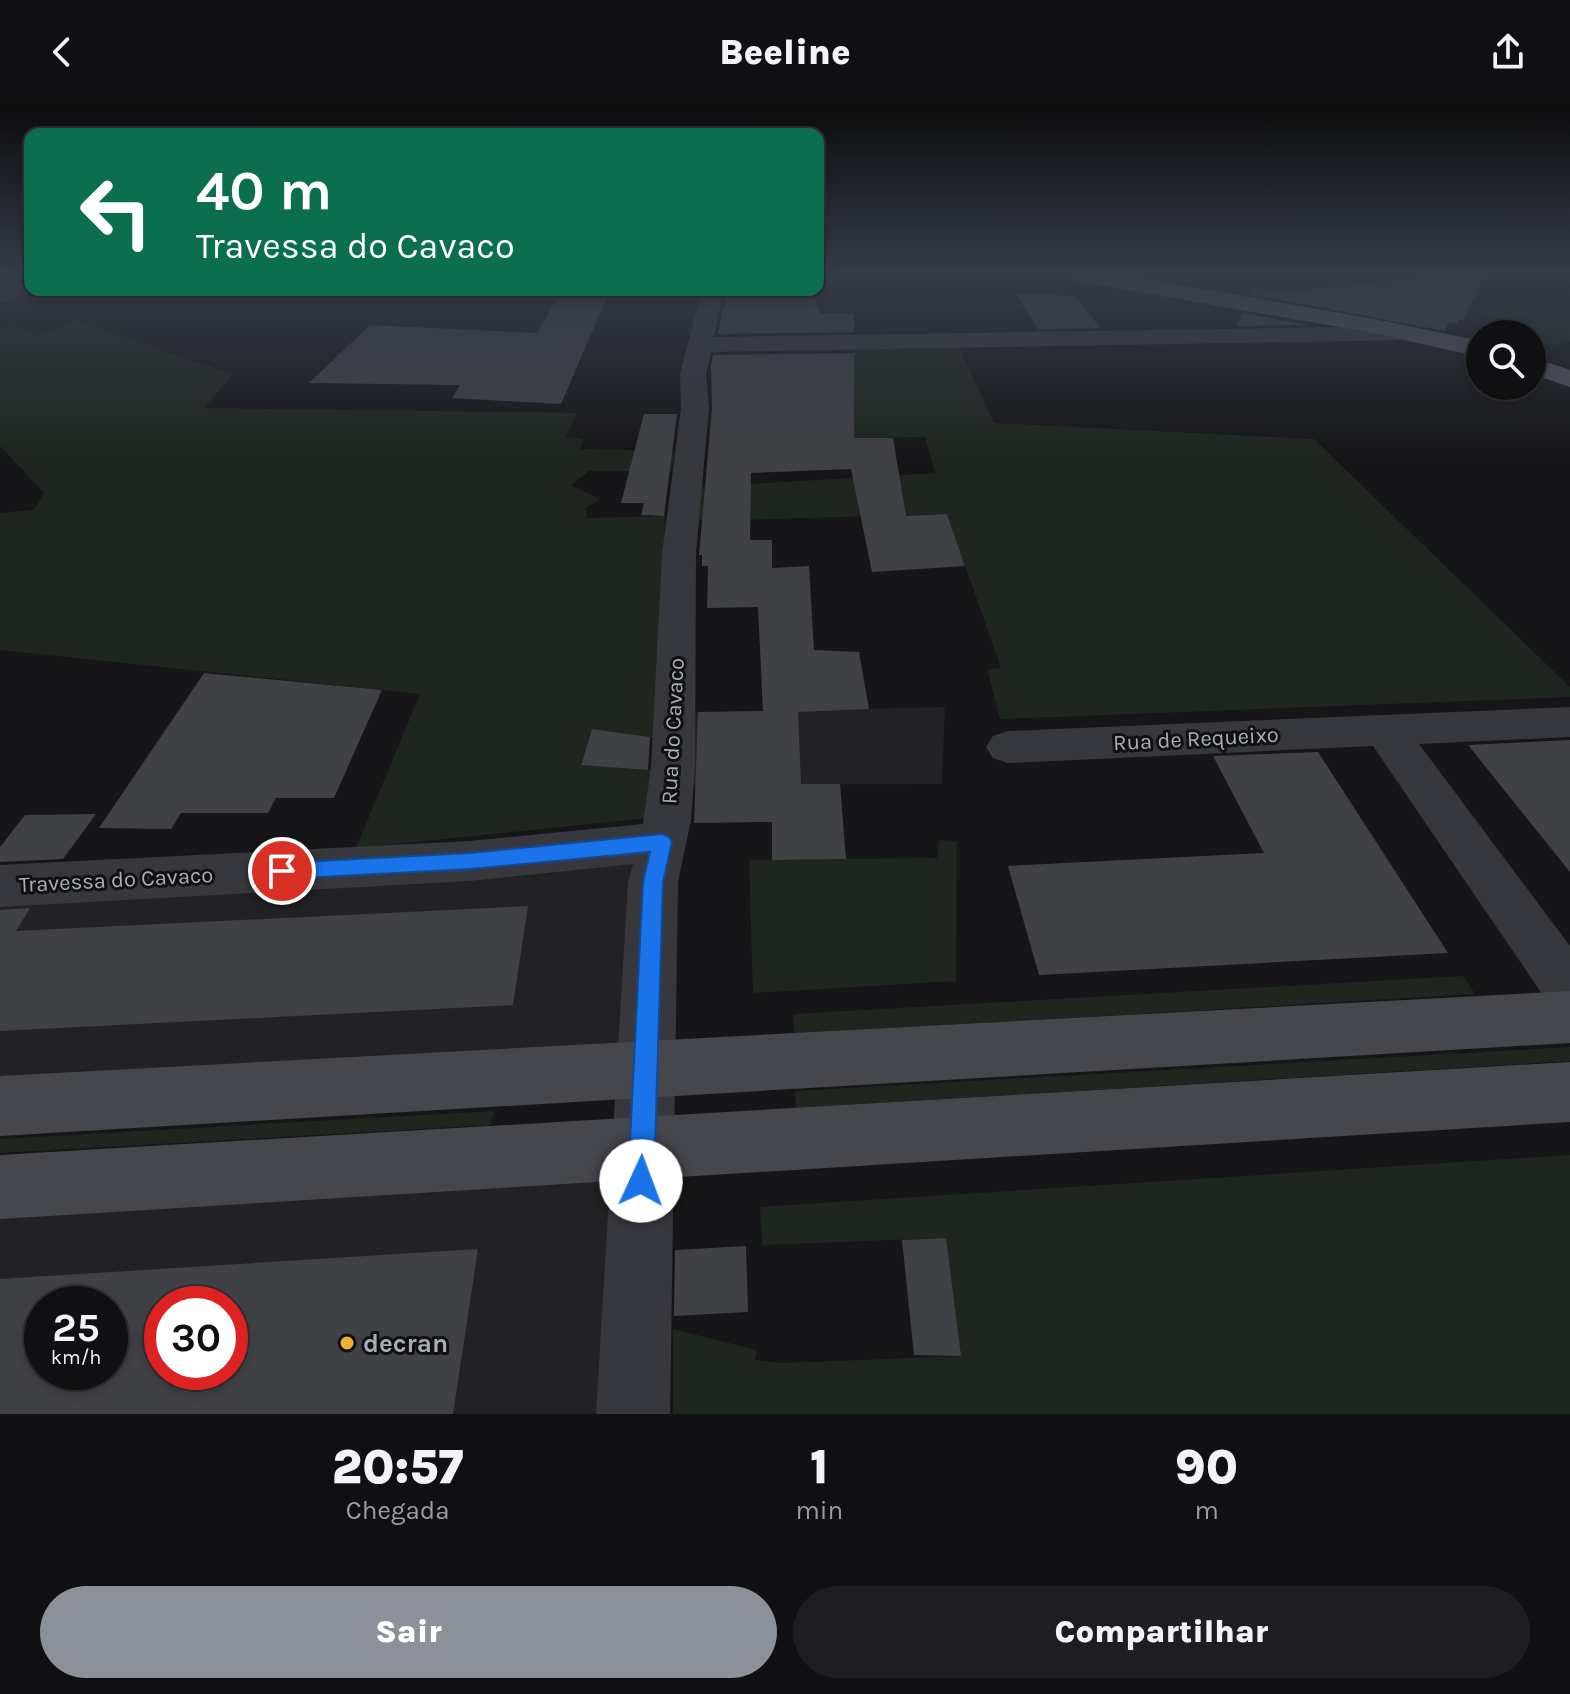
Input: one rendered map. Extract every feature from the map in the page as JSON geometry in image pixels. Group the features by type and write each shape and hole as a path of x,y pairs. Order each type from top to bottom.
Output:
{"main road":[{"path":"1418,335 1466,346"},
{"path":"1546,370 1570,379"},
{"path":"0,1106 1570,1017"},
{"path":"0,1187 1570,1092"}],"street":[{"name":"Rua do Cavaco","path":"633,1414 653,882 673,767 679,554 695,408 693,374 702,335"},
{"path":"699,345 1282,335"},
{"name":"Rua de Requeixo","path":"1008,747 1570,722"},
{"path":"1385,730 1570,989"},
{"name":"Travessa do Cavaco","path":"0,886 470,861 662,842"}],"shaded area":[{"path":"0,335 118,335 233,374 204,408 577,413 566,437 583,439 580,449 675,451 672,471 589,471 571,485 599,499 585,509 587,518 665,516 656,738 592,729 581,764 654,771 648,818 356,848 420,694 0,650 0,513 34,510 44,493 0,446"},
{"path":"1546,335 1570,335 1570,341 1551,348 1546,346"},
{"path":"958,345 994,423 1314,439 1570,687 1570,697 1000,719 987,669 1001,668 947,514 698,521 701,487 935,473 925,437 853,438 854,348"},
{"path":"945,707 942,784 691,785 681,713"},
{"path":"939,840 957,841 956,981 753,993 749,860 937,858"},
{"path":"658,846 638,1062 0,1098 0,891"},
{"path":"1463,976 1475,994 794,1034 793,1014"},
{"path":"1570,1047 1570,1061 796,1108 795,1091"},
{"path":"494,1111 491,1125 0,1153 0,1139"},
{"path":"634,1154 625,1414 0,1414 0,1192"},
{"path":"1570,1155 1570,1414 673,1414 673,1329 757,1350 755,1360 784,1363 960,1356 945,1238 762,1245 760,1207"}],"building":[{"path":"359,335 591,335 561,404 452,398 460,385 309,383"},
{"path":"854,353 854,438 893,438 906,516 947,514 965,566 872,572 851,469 751,473 750,540 772,540 772,568 809,566 814,650 859,652 869,709 798,712 801,784 840,784 846,859 772,860 772,822 694,823 698,712 763,711 758,607 707,608 708,566 702,566 702,555 699,555 712,408 711,365 713,355"},
{"path":"644,414 677,414 664,516 641,515 644,503 621,503"},
{"path":"204,673 382,690 334,798 276,798 268,813 181,813 171,829 99,828"},
{"path":"592,729 650,737 648,770 581,765"},
{"path":"1570,740 1570,872 1468,745"},
{"path":"1318,752 1448,953 1039,975 1008,866 1264,853 1213,756"},
{"path":"96,814 63,859 0,862 0,847 25,815"},
{"path":"528,906 513,1005 0,1031 0,910 30,908 16,931"},
{"path":"946,1238 961,1356 914,1355 902,1240"},
{"path":"746,1246 748,1312 674,1316 675,1250"},
{"name":"decran","path":"478,1249 453,1414 0,1414 0,1279"}],"place":[{"name":"decran","path":"347,1343"}],"route":[{"path":"282,871 470,861 662,842 653,882 641,1181"}]}
